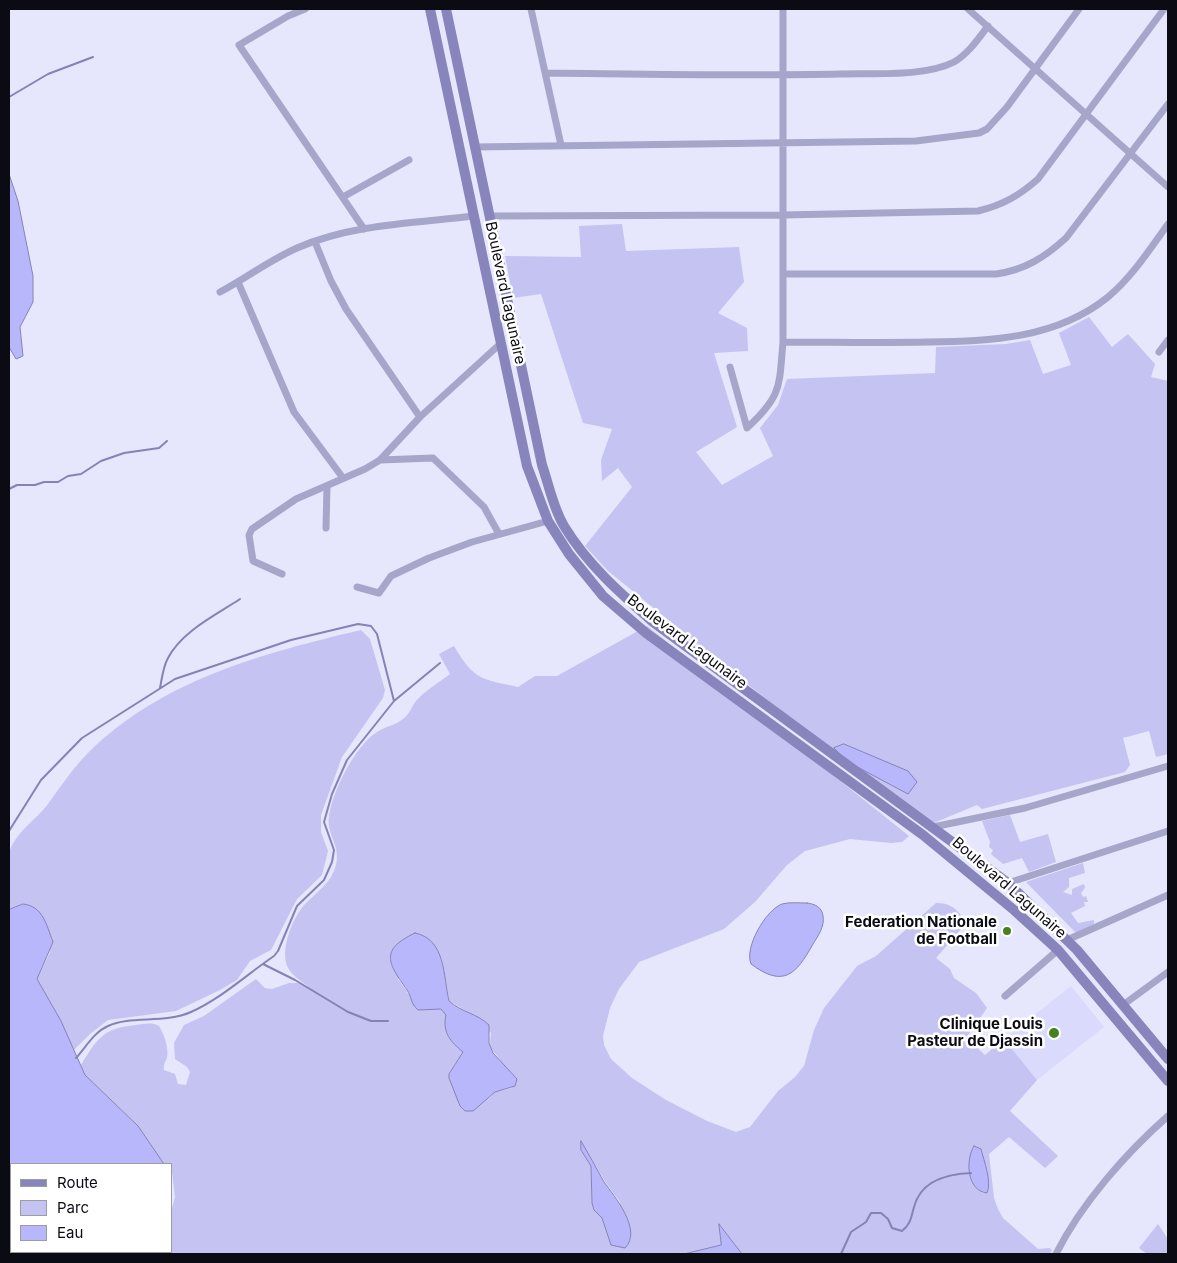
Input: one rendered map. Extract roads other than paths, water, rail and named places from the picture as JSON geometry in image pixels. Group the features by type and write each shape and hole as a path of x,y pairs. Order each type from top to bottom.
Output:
{"main road":[{"name":"Boulevard Lagunaire","path":"430,9 500,344 528,466 548,521 588,580 602,596 646,634 923,834 1014,910 1058,950 1168,1081"},
{"name":"Boulevard Lagunaire","path":"446,9 542,465 564,526 581,550 613,587 653,622 1008,883 1067,940 1168,1058"}],"street":[{"path":"304,9 288,16 239,45 364,229"},
{"path":"532,9 561,145"},
{"path":"730,367 747,428 774,400 778,386 783,342 785,143 782,76 783,9"},
{"path":"968,9 1168,187"},
{"path":"475,147 916,141 980,133 987,129 1007,107 1079,9"},
{"path":"490,216 783,215 978,211 1000,205 1017,196 1038,179 1164,9"},
{"path":"546,73 782,76 885,73 942,66 963,56 988,26"},
{"path":"783,274 996,274 1012,272 1048,254 1066,238 1168,104"},
{"path":"343,197 409,160"},
{"path":"220,292 279,256 315,242 364,229 474,216"},
{"path":"783,342 985,341 1040,332 1078,316 1109,296 1139,264 1168,224"},
{"path":"315,242 331,281 346,309 420,418"},
{"path":"238,282 294,412 343,478"},
{"path":"1159,352 1168,340"},
{"path":"282,574 253,561 250,532 296,499 365,469 380,460 420,418 500,344"},
{"path":"380,460 433,458 484,507 499,534"},
{"path":"326,528 327,486"},
{"path":"357,587 379,593 391,576 429,558 499,534 548,521"},
{"path":"932,827 1025,808 1168,766"},
{"path":"1008,883 1168,830"},
{"path":"1067,940 1168,895"},
{"path":"1005,996 1058,950"},
{"path":"1123,1005 1168,972"},
{"path":"1056,1254 1082,1210 1131,1152 1168,1116"}],"water":[{"path":"9,174 18,201 33,276 33,302 20,327 23,356 16,359 9,347"},
{"path":"844,744 908,771 917,782 908,794 848,762 834,748"},
{"path":"807,903 820,908 823,923 819,934 801,964 788,975 780,976 762,971 751,964 751,948 754,939 763,921 769,914 782,904"},
{"path":"23,904 30,905 43,917 53,942 37,979 61,1021 85,1075 138,1126 163,1163 10,1163 10,1253 150,1254 9,1254 9,910"},
{"path":"415,933 433,943 438,951 444,970 449,1001 489,1025 489,1043 493,1053 517,1079 515,1086 495,1092 473,1111 465,1111 460,1106 449,1078 449,1074 463,1052 455,1045 446,1032 446,1015 441,1009 418,1010 392,965 390,958 396,945"},
{"path":"581,1141 604,1182 620,1204 629,1223 630,1241 625,1248 611,1245 602,1218 594,1210 592,1203 591,1166 581,1150"},
{"path":"974,1146 981,1149 984,1159 989,1183 987,1193 975,1187 970,1174 969,1159"},
{"path":"719,1224 742,1254 684,1254 721,1245"}],"waterway":[{"path":"9,97 48,74 93,57"},
{"path":"9,489 17,485 58,482 68,476 81,474 101,461 124,453 159,448 167,441"},
{"path":"160,688 166,661 174,648 200,624 240,599"},
{"path":"9,831 41,780 82,738 175,679 291,640 358,624 371,626 377,634 394,701"},
{"path":"76,1058 94,1036 108,1026 127,1021 170,1018 191,1012 224,993 274,956 278,951 297,906 324,880 332,862 334,850 324,822 332,794 347,760 394,701 440,663"},
{"path":"263,964 295,980 348,1012 371,1021 388,1021"},
{"path":"841,1254 851,1232 866,1222 871,1213 881,1213 888,1219 892,1228 902,1231 909,1223 917,1198 922,1190 944,1177 971,1173"}],"place":[{"name":"Federation Nationale de Football","path":"1007,931"},
{"name":"Clinique Louis Pasteur de Djassin","path":"1054,1033"}]}
